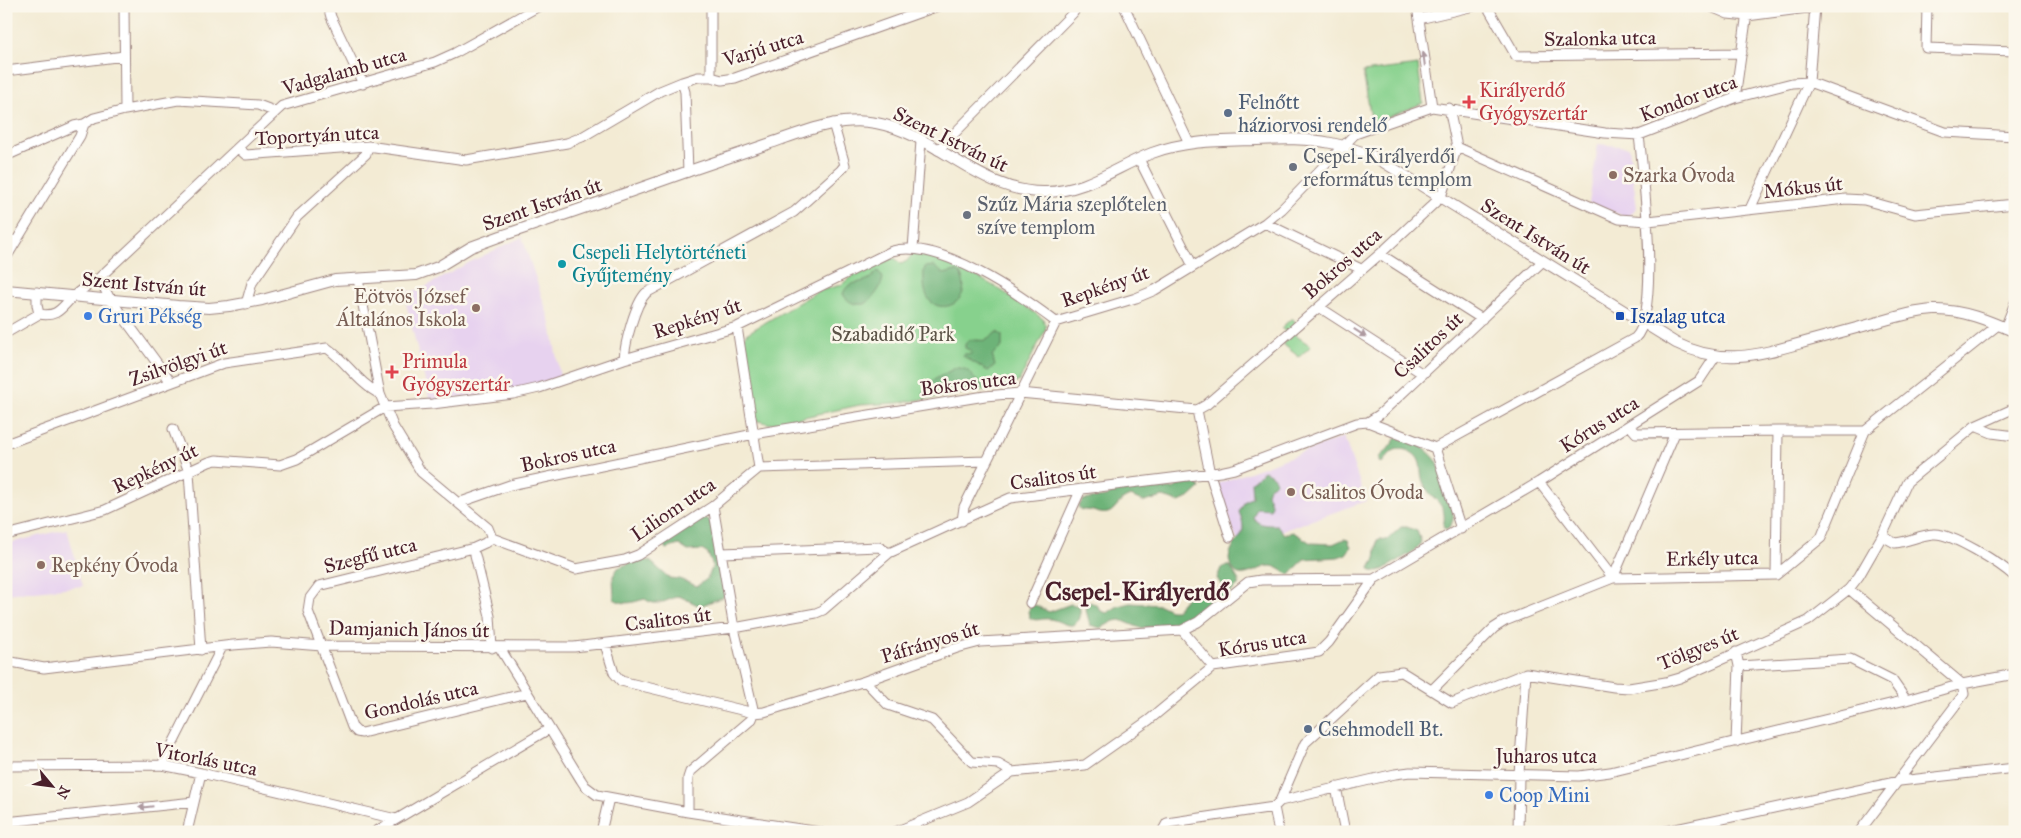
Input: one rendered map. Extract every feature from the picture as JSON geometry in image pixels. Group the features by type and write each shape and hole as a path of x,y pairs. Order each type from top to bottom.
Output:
{"street":[{"path":"124,6 125,110"},
{"path":"328,6 331,17 363,84"},
{"name":"Vadgalamb utca","path":"6,156 74,126 84,124 94,118 178,100 258,105 274,111 282,106 417,68 455,53 539,6"},
{"path":"711,6 711,77"},
{"name":"Varjú utca","path":"682,82 698,77 711,77 722,80 735,78 918,10 938,6"},
{"path":"938,150 1073,13 1077,6"},
{"path":"1124,6 1189,143"},
{"path":"1417,6 1432,107"},
{"path":"1419,19 1474,6"},
{"name":"Szalonka utca","path":"1487,6 1516,56 1742,53"},
{"path":"1709,6 1728,14 1747,16 1815,7 1809,82 1750,210"},
{"path":"1735,98 1748,6"},
{"path":"1927,6 1926,48 2015,51"},
{"path":"6,71 124,56"},
{"path":"682,82 688,172"},
{"name":"Toportyán utca","path":"238,148 246,156 368,146 466,160 576,140 660,91 682,82"},
{"name":"Kondor utca","path":"1344,146 1355,134 1432,107 1449,108 1605,133 1639,135 1735,98 1792,83 1809,82 1945,132 2015,136"},
{"path":"1441,197 1457,147 1449,108"},
{"path":"6,333 40,314 47,316 54,314 64,307 75,295 100,278 238,148 274,111"},
{"name":"Szent István út","path":"6,290 209,308 246,304 335,280 397,277 428,271 472,248 501,236 833,123 862,121 898,129 1006,186 1044,192 1081,187 1139,159 1189,143 1298,140 1321,141 1344,146 1375,158 1441,197 1687,349 1716,357 1731,358 1760,355 1918,312 1935,310 1954,311 2006,328"},
{"path":"624,358 638,306 641,298 646,293 794,212 841,170 845,165 844,158 833,123"},
{"path":"6,258 80,136 84,124"},
{"path":"1434,448 1636,338 1640,334 1648,307 1648,221 1639,135"},
{"path":"913,249 922,141"},
{"path":"246,304 252,283 297,217 366,154 368,146"},
{"name":"Repkény út","path":"6,535 105,510 216,460 287,463 297,459 384,407 432,404 528,391 624,358 737,327 892,251 902,248 942,257 981,273 1014,292 1056,322 1066,317 1144,295 1265,223 1282,209 1344,146"},
{"name":"Mókus út","path":"1457,147 1619,219 1648,221 1846,199 1864,200 1915,214 2015,204"},
{"path":"1139,159 1193,266"},
{"name":"Bokros utca","path":"458,503 510,485 754,434 985,396 1020,393 1197,410 1206,405 1380,254 1441,197"},
{"path":"1265,223 1361,269"},
{"path":"6,237 15,242"},
{"path":"1380,254 1482,319"},
{"name":"Csalitos út","path":"496,648 510,646 552,648 605,644 734,628 816,613 823,610 889,553 1010,498 1210,474 1234,468 1357,423 1368,422 1423,374 1543,261"},
{"path":"100,278 110,299 171,382"},
{"path":"358,279 384,407 421,472 488,528 492,538"},
{"path":"37,292 37,305 40,314"},
{"path":"2006,328 2015,303"},
{"path":"1319,307 1423,374"},
{"path":"962,521 964,507 986,460 1056,322"},
{"path":"737,327 759,468 986,460"},
{"name":"Erkély utca","path":"1432,690 1500,624 1613,578 1776,575 1821,538 1865,432 2006,328"},
{"name":"Zsilvölgyi út","path":"6,444 224,363 327,348 338,356 372,391 380,394"},
{"name":"Kórus utca","path":"865,681 888,704 932,720 972,762 998,764 1012,772 1085,765 1149,720 1213,667 1319,652 1329,642 1374,579 1461,529 1630,426 1699,381 1716,357"},
{"name":"Tölgyes út","path":"1526,673 1629,688 1680,678 1808,621 1849,589 1859,576 1882,536 1907,482 1975,426 2015,408"},
{"path":"1197,410 1210,474 1230,537"},
{"path":"1368,422 1434,448"},
{"path":"1630,426 1636,434 1778,431 1865,432"},
{"path":"1975,426 1992,433 2015,436"},
{"path":"173,429 189,472 201,650"},
{"path":"1776,575 1778,431"},
{"path":"1539,482 1613,578 1675,433"},
{"path":"1434,448 1461,529"},
{"name":"Liliom utca","path":"492,538 568,567 583,568 625,560 638,555 713,506 759,468"},
{"path":"1030,603 1081,489"},
{"path":"688,812 688,778 690,772 752,719 754,713 734,628 713,506"},
{"path":"1882,536 1895,543 1936,534 1973,548 2003,566 2015,577"},
{"name":"Szegfű utca","path":"322,646 308,611 310,598 318,586 474,548 492,538"},
{"path":"722,553 879,547 889,553"},
{"path":"475,555 496,648"},
{"name":"Páfrányos út","path":"605,644 614,673 620,681 754,713 764,712 865,681 957,648 980,642 1182,630 1198,622 1248,582 1261,580 1374,579"},
{"path":"1849,589 1962,684 1964,694 1900,781 1859,832"},
{"path":"1182,630 1213,667"},
{"name":"Damjanich János út","path":"6,662 44,668 271,642 322,646 496,648 527,693 585,786 598,795 688,812 820,832"},
{"name":"Gondolás utca","path":"322,646 352,727 356,732 362,733 527,693"},
{"path":"162,766 222,647"},
{"path":"1736,652 1739,666 1736,742"},
{"path":"1739,666 1850,659 1892,680 1906,700"},
{"path":"1280,832 1277,804 1305,742 1379,675 1402,672 1452,703 1526,673 1519,774 1518,831 1530,832"},
{"name":"Juharos utca","path":"1162,832 1167,824 1277,804 1381,776 1410,772 1595,775 1906,700 1962,684 2015,674"},
{"path":"375,832 549,729"},
{"name":"Vitorlás utca","path":"6,766 162,766 201,773 396,820"},
{"path":"1662,832 1900,781 2015,768"},
{"path":"895,832 968,802 1012,772"},
{"path":"187,832 201,773"},
{"path":"1336,787 1345,832"},
{"path":"601,832 609,798"},
{"path":"6,822 194,802"}],"shaded area":[{"name":"Szarka Óvoda","path":"1598,144 1629,147 1637,208 1627,217 1589,203"},
{"name":"Eötvös József Általános Iskola","path":"522,237 551,324 560,377 524,390 430,401 403,291 418,291 466,264"},
{"name":"Csalitos Óvoda","path":"1344,437 1366,501 1239,546 1217,484"},
{"name":"Repkény Óvoda","path":"67,529 83,586 6,594 6,544"}],"green space":[{"path":"1418,65 1423,103 1372,124 1363,72"},
{"name":"Szabadidő Park","path":"913,253 948,263 981,279 1043,319 1046,326 1045,331 1019,381 1010,387 898,403 860,405 771,424 754,420 743,340 746,334 818,291 841,285 853,275 892,258 901,264 907,261"},
{"path":"934,266 944,274 956,271 960,273 964,285 962,294 957,301 949,306 933,303 927,295 924,269 925,267"},
{"path":"878,271 883,278 881,286 874,296 865,304 852,303 847,300 843,294 848,287 869,279"},
{"path":"1292,318 1295,321 1295,335 1311,346 1299,357 1284,345 1285,331 1281,328"},
{"path":"997,332 1002,335 1002,347 992,355 995,366 988,371 963,356 964,354 971,354 972,351 965,348 965,344 972,340 989,339"},
{"path":"955,368 968,371 981,383 982,388 923,394 928,383"},
{"path":"1396,438 1418,445 1436,460 1446,485 1453,513 1452,522 1446,529 1443,527 1444,512 1442,507 1427,490 1422,478 1420,464 1415,455 1400,449 1393,451 1382,463 1379,462 1379,457"},
{"path":"1264,471 1273,476 1276,482 1269,487 1267,493 1272,506 1270,509 1257,508 1253,517 1255,520 1263,524 1277,525 1284,534 1293,532 1311,543 1333,544 1344,539 1348,540 1351,547 1346,554 1338,557 1304,559 1290,575 1272,566 1246,574 1236,573 1229,558 1242,533 1242,521 1239,512 1245,501 1252,497 1251,482"},
{"path":"1181,484 1198,484 1200,488 1189,498 1179,502 1163,497 1144,502 1131,496 1125,498 1111,512 1107,513 1083,510 1078,507 1083,500 1105,497 1125,487 1136,487 1144,490 1154,488 1173,489"},
{"path":"704,518 709,520 712,525 726,594 723,597 700,606 679,596 658,603 649,602 645,599 625,603 614,599 613,576 618,568 639,559 650,561 669,578 679,579 697,586 707,579 713,566 708,554 702,550 688,551 679,545 666,549 664,546 681,529"},
{"path":"1401,527 1417,531 1421,541 1419,546 1411,553 1379,572 1372,571 1370,568 1375,559 1377,540 1387,540"},
{"path":"1230,566 1239,581 1238,586 1201,616 1188,623 1176,626 1170,624 1140,628 1121,620 1114,621 1101,628 1090,625 1086,610 1090,602 1097,605 1101,611 1107,613 1118,606 1130,603 1160,605 1170,610 1176,610 1197,589 1211,591 1220,589 1222,586 1217,578 1221,568"},
{"path":"1071,604 1079,606 1080,612 1077,622 1070,625 1049,619 1032,619 1028,612 1031,606 1035,605 1049,612"}],"place":[{"name":"Királyerdő Gyógyszertár","path":"1469,102"},
{"name":"Felnőtt háziorvosi rendelő","path":"1228,113"},
{"name":"Csepel-Királyerdői református templom","path":"1293,167"},
{"name":"Szarka Óvoda","path":"1613,175"},
{"name":"Szűz Mária szeplőtelen szíve templom","path":"967,215"},
{"name":"Csepeli Helytörténeti Gyűjtemény","path":"562,264"},
{"name":"Eötvös József Általános Iskola","path":"476,308"},
{"name":"Gruri Pékség","path":"88,316"},
{"name":"Iszalag utca","path":"1620,316"},
{"name":"Primula Gyógyszertár","path":"392,372"},
{"name":"Csalitos Óvoda","path":"1291,492"},
{"name":"Repkény Óvoda","path":"41,565"},
{"name":"Csehmodell Bt.","path":"1308,729"},
{"name":"Coop Mini","path":"1489,795"}],"district":[{"name":"Csepel-Királyerdő","path":"1137,591"}]}
